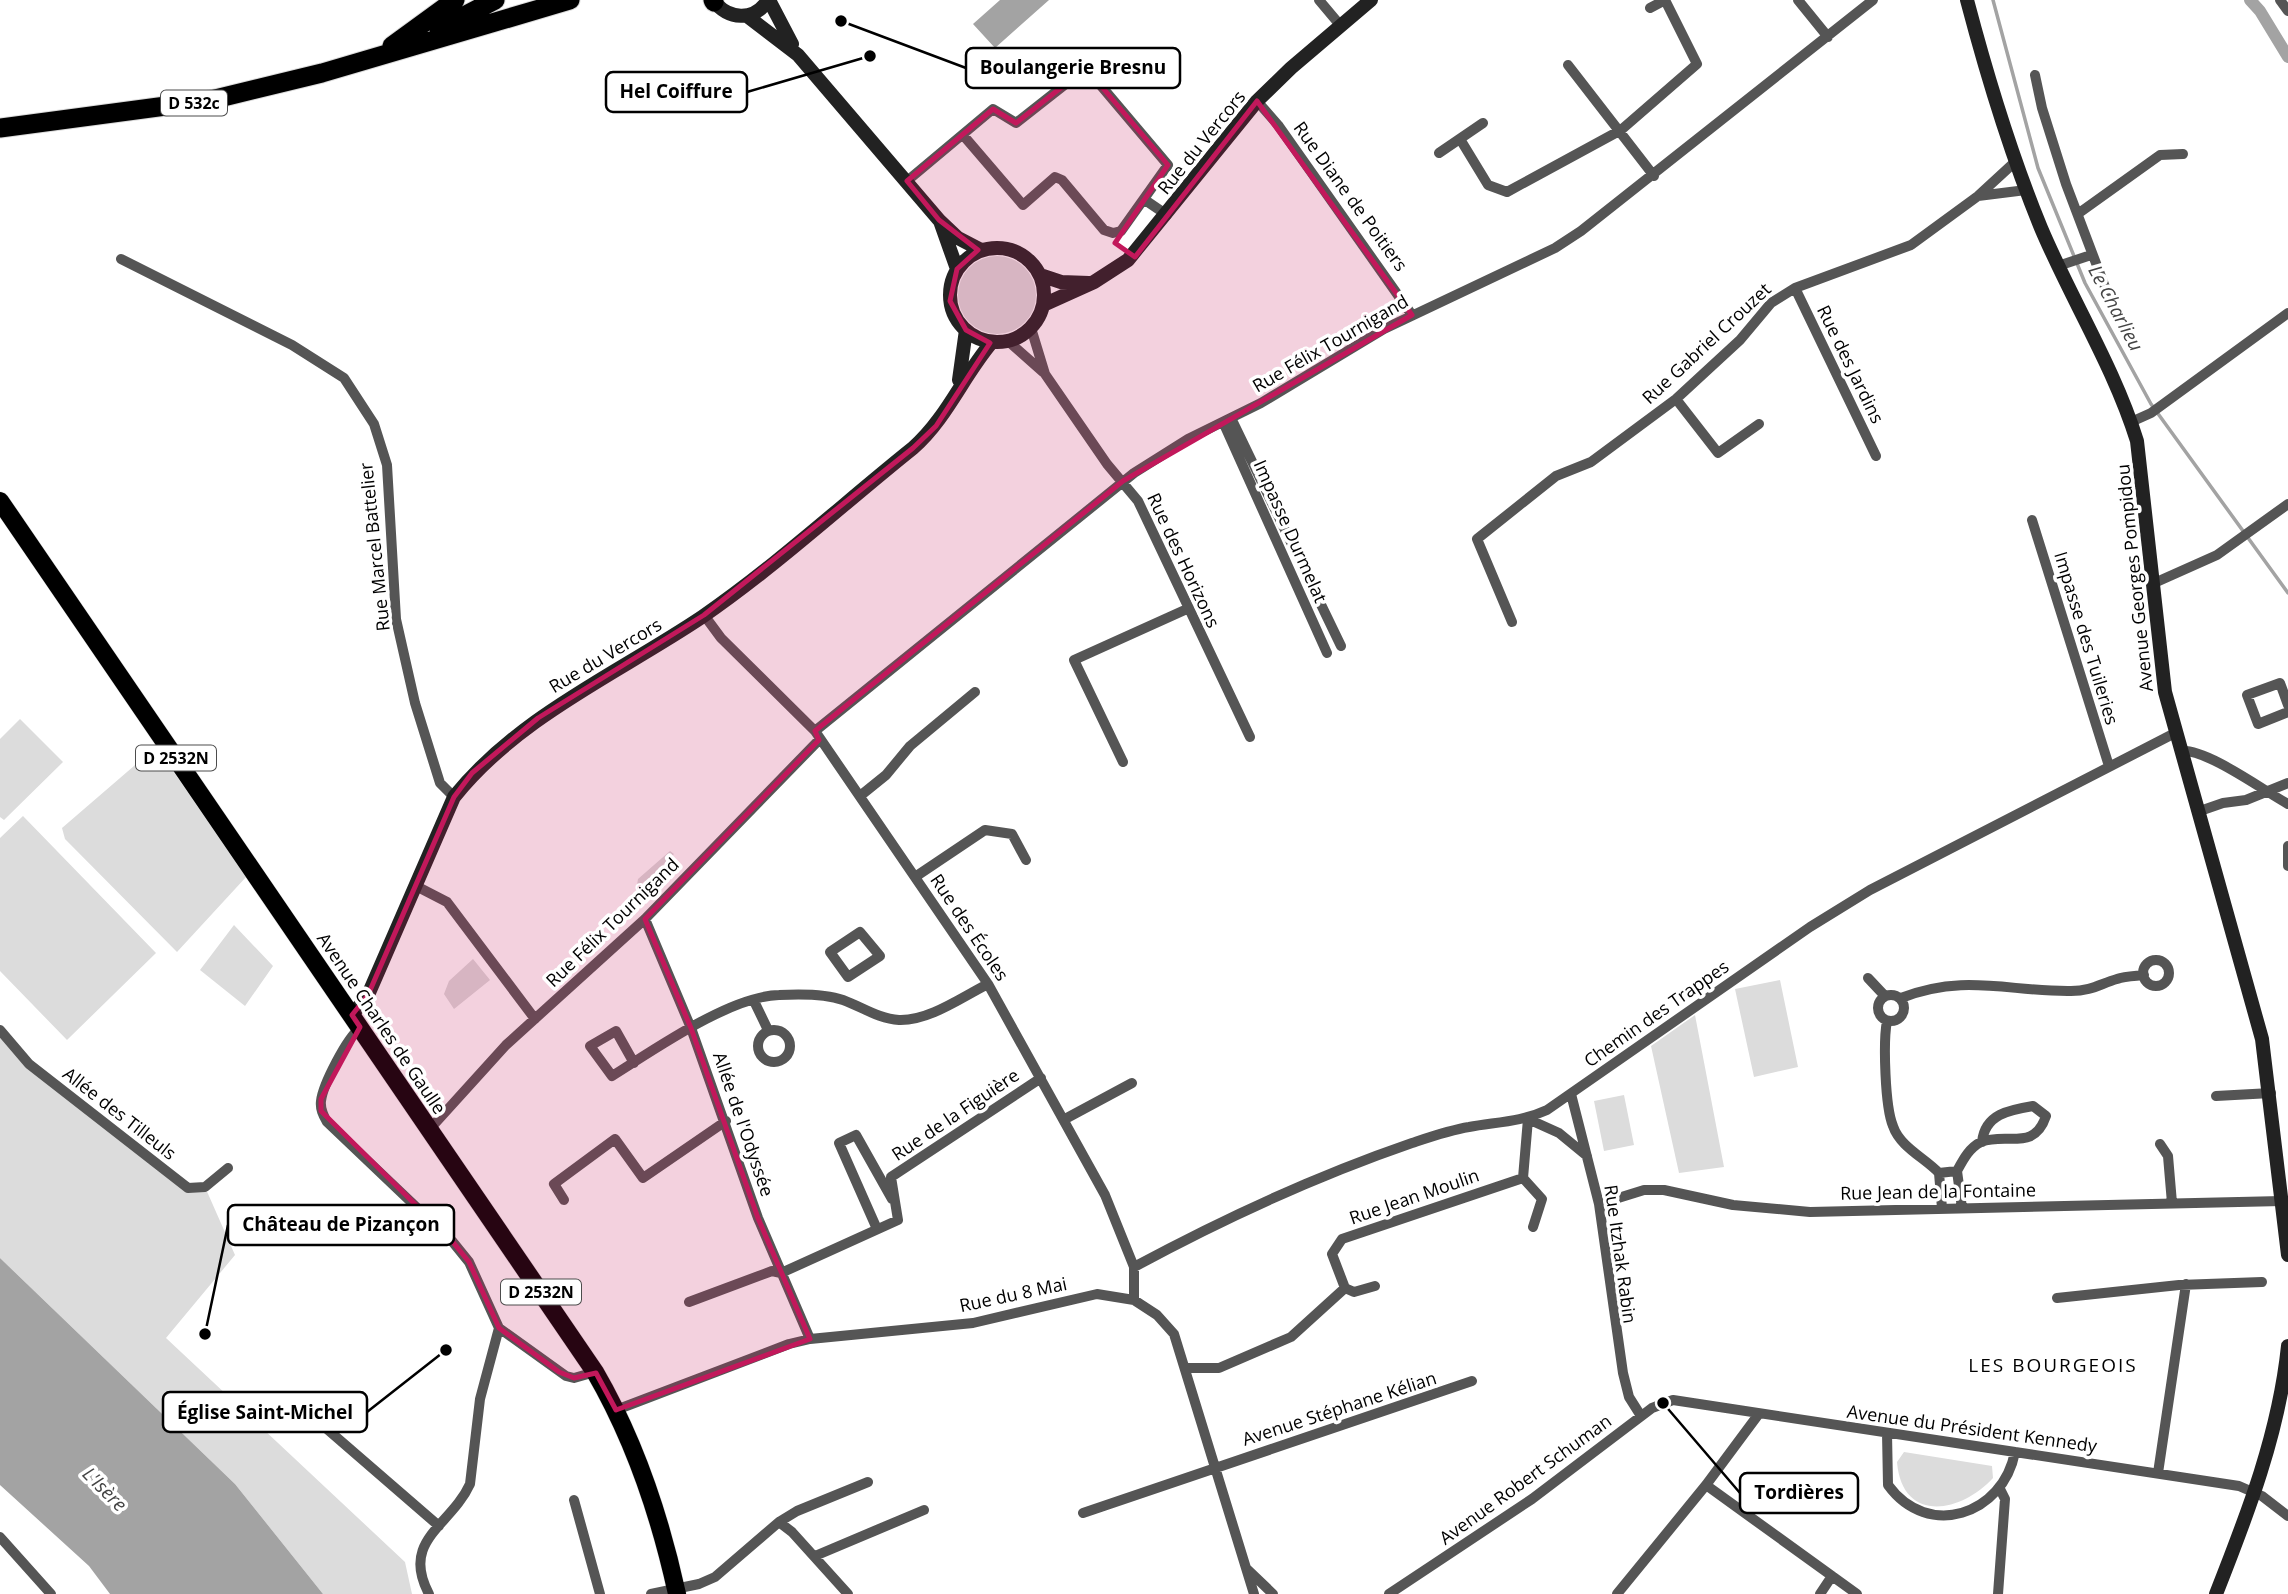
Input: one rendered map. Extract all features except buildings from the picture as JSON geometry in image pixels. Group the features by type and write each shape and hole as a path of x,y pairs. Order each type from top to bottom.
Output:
{"highway":[{"path":"383,53 455,0"},
{"name":"D 532c","path":"0,128 211,100 323,73 383,53 457,21 495,0"},
{"path":"383,53 510,20 570,0"}],"main road":[{"name":"Avenue Charles de Gaulle","path":"0,501 595,1371 616,1410 657,1513 676,1591"}],"street":[{"path":"713,1 732,15 747,16 769,0 798,55"},
{"path":"1319,0 1340,25"},
{"name":"Rue du Vercors","path":"1043,305 1094,282 1128,260 1257,102 1371,0"},
{"path":"1460,139 1488,185 1507,192 1621,130 1697,64 1665,0 1650,8"},
{"path":"1798,0 1828,37"},
{"name":"Rue Félix Tournigand","path":"429,1130 506,1045 645,919 817,736 1123,481 1188,439 1227,420 1412,315 1555,248 1654,176 1873,0"},
{"name":"Avenue Georges Pompidou","path":"1967,0 2026,190 2064,265 2131,422 2143,477 2158,645 2175,733 2262,1039 2271,1093 2288,1255"},
{"path":"2280,0 2288,11"},
{"path":"747,16 798,55 939,220 958,238 981,250"},
{"path":"1568,65 1654,176"},
{"path":"907,181 993,109 1016,123 1086,68 1168,165 1121,231 1113,233 1104,230 1062,180 1055,177 1023,205 963,135"},
{"path":"2035,75 2042,108 2079,213 2086,257 2108,295"},
{"name":"Rue Diane de Poitiers","path":"1257,102 1278,125 1412,315"},
{"path":"1439,153 1483,123"},
{"path":"2079,213 2161,155 2183,154"},
{"name":"Rue Gabriel Crouzet","path":"1512,622 1477,539 1556,477 1591,462 1676,399 1740,340 1771,303 1795,288 1911,245 1978,196 2016,161"},
{"name":"Rue Gabriel Crouzet","path":"1978,196 2026,190"},
{"path":"1145,200 1167,215"},
{"path":"939,220 957,270"},
{"path":"992,248 1015,251 1034,265 1040,275 1043,305 1031,328 1009,341 992,342 966,330 958,322 950,301 952,279 957,270 981,250 992,248"},
{"path":"2064,265 2086,257"},
{"name":"Rue Marcel Battelier","path":"121,259 292,345 344,378 374,424 387,465 396,619 415,703 440,783 454,797"},
{"path":"1040,275 1061,282 1094,282"},
{"name":"Rue des Jardins","path":"1795,288 1876,456"},
{"path":"2131,422 2156,410 2288,313"},
{"name":"Rue des Horizons","path":"1031,328 1045,374"},
{"name":"Rue du Vercors","path":"957,388 966,330"},
{"name":"Rue des Horizons","path":"1009,341 1045,374 1107,464 1138,502 1250,737"},
{"name":"Rue du Vercors","path":"356,1021 454,797 472,774 538,718 704,615 925,437 992,342"},
{"path":"1676,399 1718,453 1759,424"},
{"path":"1227,420 1341,646"},
{"name":"Impasse Durmelat","path":"1227,420 1327,653"},
{"path":"2152,584 2217,555 2288,504"},
{"name":"Impasse des Tuileries","path":"2032,520 2109,766"},
{"path":"1123,762 1074,660 1187,609"},
{"name":"Rue des Écoles","path":"704,615 721,638 817,736 988,984 1105,1195 1134,1268 1134,1300"},
{"path":"2288,705 2280,683 2247,695 2258,724 2288,712"},
{"path":"860,796 886,775 910,746 975,692"},
{"name":"Chemin des Trappes","path":"1134,1268 1179,1243 1342,1170 1413,1143 1468,1127 1528,1119 1571,1094 1810,927 1870,890 2175,733"},
{"path":"2180,751 2188,751 2205,758 2288,804"},
{"path":"2197,812 2223,803 2246,800 2288,783"},
{"path":"915,877 985,830 1012,834 1026,860"},
{"path":"2288,846 2288,866"},
{"path":"416,886 447,902 535,1020"},
{"name":"Allée de l'Odyssée","path":"645,919 691,1028 758,1218 803,1317 810,1339"},
{"path":"842,999 848,977 880,956 860,932 830,952 848,977"},
{"path":"1901,998 1904,1011 1897,1020 1887,1021 1879,1016 1877,1004 1884,995 1893,994 1901,998 1941,987 1982,983 2072,991 2105,986 2117,979 2144,975"},
{"path":"1868,978 1884,995"},
{"path":"634,1063 691,1028 754,1001 777,995 842,999 870,1013 900,1020 933,1012 988,984"},
{"path":"754,1001 768,1030"},
{"path":"356,1021 321,1099 321,1111 327,1122 452,1241 469,1262 499,1328 566,1376 574,1378 595,1371"},
{"path":"1887,1021 1883,1042 1892,1126 1906,1146 1939,1173 1957,1171"},
{"name":"Allée des Tilleuls","path":"0,1030 29,1064 188,1188 205,1187 228,1168"},
{"name":"Rue de la Figuière","path":"895,1205 891,1177 1041,1078"},
{"path":"1065,1119 1132,1083"},
{"path":"2216,1096 2271,1093"},
{"name":"Rue Itzhak Rabin","path":"1571,1094 1599,1204 1623,1373 1629,1397 1641,1416"},
{"path":"1962,1208 1957,1171 1966,1154 1982,1142 2029,1137 2042,1128 2046,1116 2033,1106 2002,1111 1983,1131 1982,1142"},
{"path":"1533,1227 1542,1199 1523,1178 1528,1119 1559,1133 1587,1156"},
{"path":"565,1200 554,1184 615,1139 643,1178 726,1121"},
{"path":"689,1301 772,1272 781,1273 898,1220 895,1205 856,1135 839,1143 877,1229"},
{"path":"2160,1144 2168,1156 2172,1203"},
{"path":"1939,1173 1942,1208"},
{"name":"Rue Jean Moulin","path":"1345,1288 1332,1254 1342,1239 1523,1178"},
{"name":"Rue Jean de la Fontaine","path":"1599,1204 1643,1190 1664,1190 1733,1205 1810,1212 2282,1201"},
{"path":"2056,1298 2186,1284 2262,1282"},
{"path":"2158,1473 2186,1284"},
{"path":"1187,1368 1219,1368 1291,1337 1345,1288 1354,1292 1375,1286"},
{"name":"Rue du 8 Mai","path":"616,1410 789,1344 810,1339 973,1323 1097,1294 1134,1300 1157,1315 1174,1334 1187,1368 1254,1594"},
{"path":"429,1594 419,1574 419,1559 428,1536 439,1527 465,1494 472,1479 480,1399 499,1328"},
{"path":"2216,1594 2255,1492 2286,1396 2288,1346"},
{"name":"Avenue Stéphane Kélian","path":"1083,1513 1472,1381"},
{"name":"Avenue Robert Schuman","path":"1389,1594 1532,1499 1641,1416 1663,1403 1683,1401"},
{"name":"Avenue du Président Kennedy","path":"1683,1401 1758,1415 2158,1473 2239,1486 2255,1492"},
{"path":"305,1410 439,1527"},
{"path":"1617,1594 1706,1485 1758,1415"},
{"path":"1887,1433 1888,1485 1909,1508 1942,1517 1967,1511 2000,1487 2012,1464 2014,1452"},
{"path":"651,1594 676,1591 715,1577 779,1522 797,1511 869,1482"},
{"path":"1706,1485 1857,1594"},
{"path":"1998,1594 2005,1499 2000,1487"},
{"path":"2255,1492 2288,1516"},
{"path":"574,1500 600,1594"},
{"path":"815,1556 924,1510"},
{"path":"779,1522 815,1556 848,1594"},
{"path":"0,1537 51,1594"},
{"path":"1245,1567 1273,1594"},
{"path":"1820,1594 1832,1576"}],"highlighted area":[{"path":"1086,68 1168,165 1115,243 1135,257 1257,101 1412,315 1123,481 815,731 819,740 645,919 691,1028 758,1218 810,1339 616,1410 596,1373 574,1378 559,1372 499,1328 469,1262 452,1241 321,1111 321,1099 360,1027 352,1015 368,995 454,797 472,773 538,718 704,615 913,448 936,426 990,343 966,330 950,301 957,269 978,250 939,220 907,181 993,109 1016,123"}],"shaded area":[{"path":"997,256 1012,259 1029,273 1036,295 1033,310 1019,327 997,334 982,331 965,317 958,295 961,280 975,263"},
{"path":"20,719 63,762 4,820 0,817 0,739"},
{"path":"156,747 247,876 177,952 65,839 62,828"},
{"path":"23,816 156,953 67,1040 0,971 0,838"},
{"path":"670,851 674,854 647,881 637,885 638,879"},
{"path":"234,925 273,966 245,1006 200,970"},
{"path":"473,959 490,980 454,1009 444,994 449,981"},
{"path":"1780,980 1798,1067 1754,1077 1735,989"},
{"path":"1695,1015 1724,1167 1679,1173 1651,1046"},
{"path":"0,1030 29,1064 187,1188 205,1187 235,1255 166,1338 405,1562 412,1594 323,1594 235,1484 0,1258"},
{"path":"1624,1095 1634,1145 1604,1151 1594,1101"},
{"path":"1904,1452 1992,1466 1993,1478 1980,1490 1949,1505 1921,1503 1909,1495 1901,1482 1897,1462"}],"water":[{"path":"1000,0 1049,0 995,48 973,24"},
{"name":"L'Isère","path":"0,1258 235,1484 323,1594 110,1594 89,1566 0,1485"}],"waterway":[{"name":"Le Charlieu","path":"1993,0 2038,168 2085,283 2151,404 2288,593"},
{"path":"2250,0 2260,11 2288,57"}],"place":[{"name":"Boulangerie Bresnu","path":"841,21"},
{"name":"Hel Coiffure","path":"870,56"},
{"name":"Château de Pizançon","path":"205,1334"},
{"name":"Église Saint-Michel","path":"446,1350"},
{"name":"Tordières","path":"1663,1403"}],"district":[{"name":"LES BOURGEOIS","path":"2053,1365"}]}
